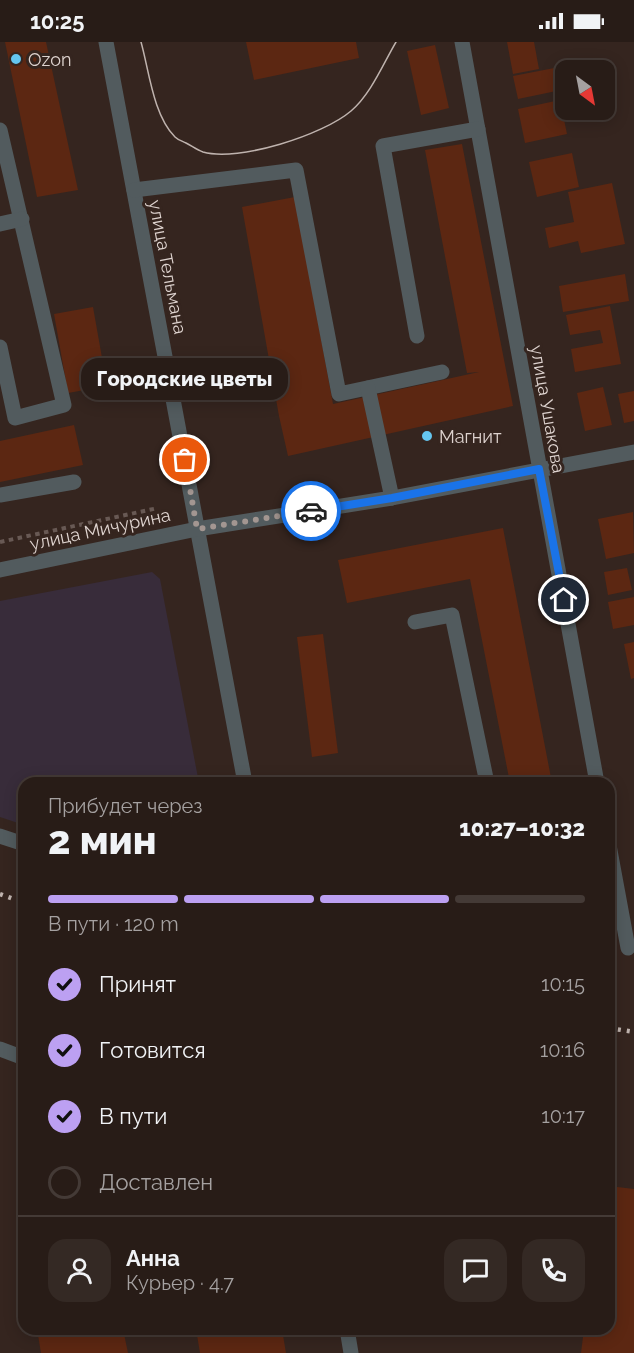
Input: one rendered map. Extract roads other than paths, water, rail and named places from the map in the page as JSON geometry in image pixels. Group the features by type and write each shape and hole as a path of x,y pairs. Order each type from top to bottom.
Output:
{"street":[{"name":"улица Тельмана","path":"106,42 243,777"},
{"name":"улица Ушакова","path":"462,42 596,777"},
{"path":"417,336 383,146 478,129"},
{"path":"0,130 64,405 15,418 0,347"},
{"path":"134,190 296,170 339,394 442,372"},
{"path":"0,224 22,219"},
{"path":"368,388 392,498"},
{"name":"улица Мичурина","path":"0,570 197,529 392,498 634,452"},
{"path":"0,495 74,482"},
{"path":"415,622 452,615 486,777"},
{"path":"0,836 18,842"},
{"path":"615,878 628,948"},
{"path":"0,1049 18,1056"},
{"path":"348,1335 351,1353"}],"tram line":[{"path":"141,42 157,105 168,128 176,138 199,150 219,154 258,150 280,144 321,129 338,120 351,111 365,96 396,42"}],"railway":[{"path":"0,894 18,901"},
{"path":"615,1029 634,1032"}],"place":[{"name":"Ozon","path":"16,59"},
{"name":"Магнит","path":"427,436"},
{"name":"Городские цветы","path":"185,460"}]}
